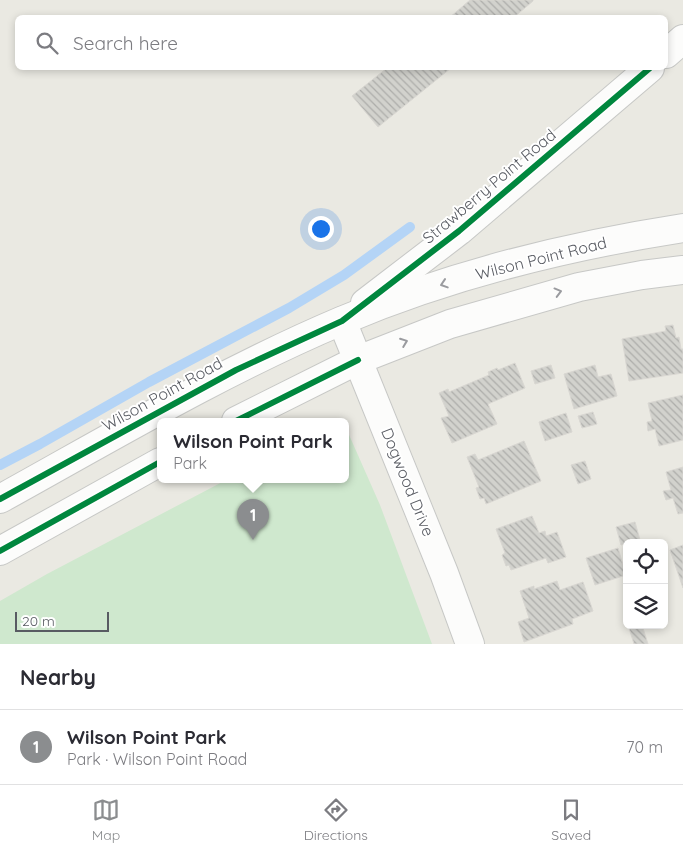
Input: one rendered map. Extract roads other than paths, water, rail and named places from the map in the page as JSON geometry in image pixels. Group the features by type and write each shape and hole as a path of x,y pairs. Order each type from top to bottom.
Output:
{"street":[{"path":"668,52 683,39"},
{"name":"Strawberry Point Road","path":"342,321 459,231 648,70"},
{"name":"Wilson Point Road","path":"0,499 236,370 342,321 421,291 534,258 607,241 683,228"},
{"path":"242,418 358,360 450,324 579,287 642,275 683,270"},
{"name":"Dogwood Drive","path":"342,321 444,573 470,644"},
{"path":"0,551 157,464"}],"waterway":[{"path":"0,465 149,382 289,308 344,275 410,227"}],"place":[{"name":"Wilson Point Park","path":"253,540"}]}
